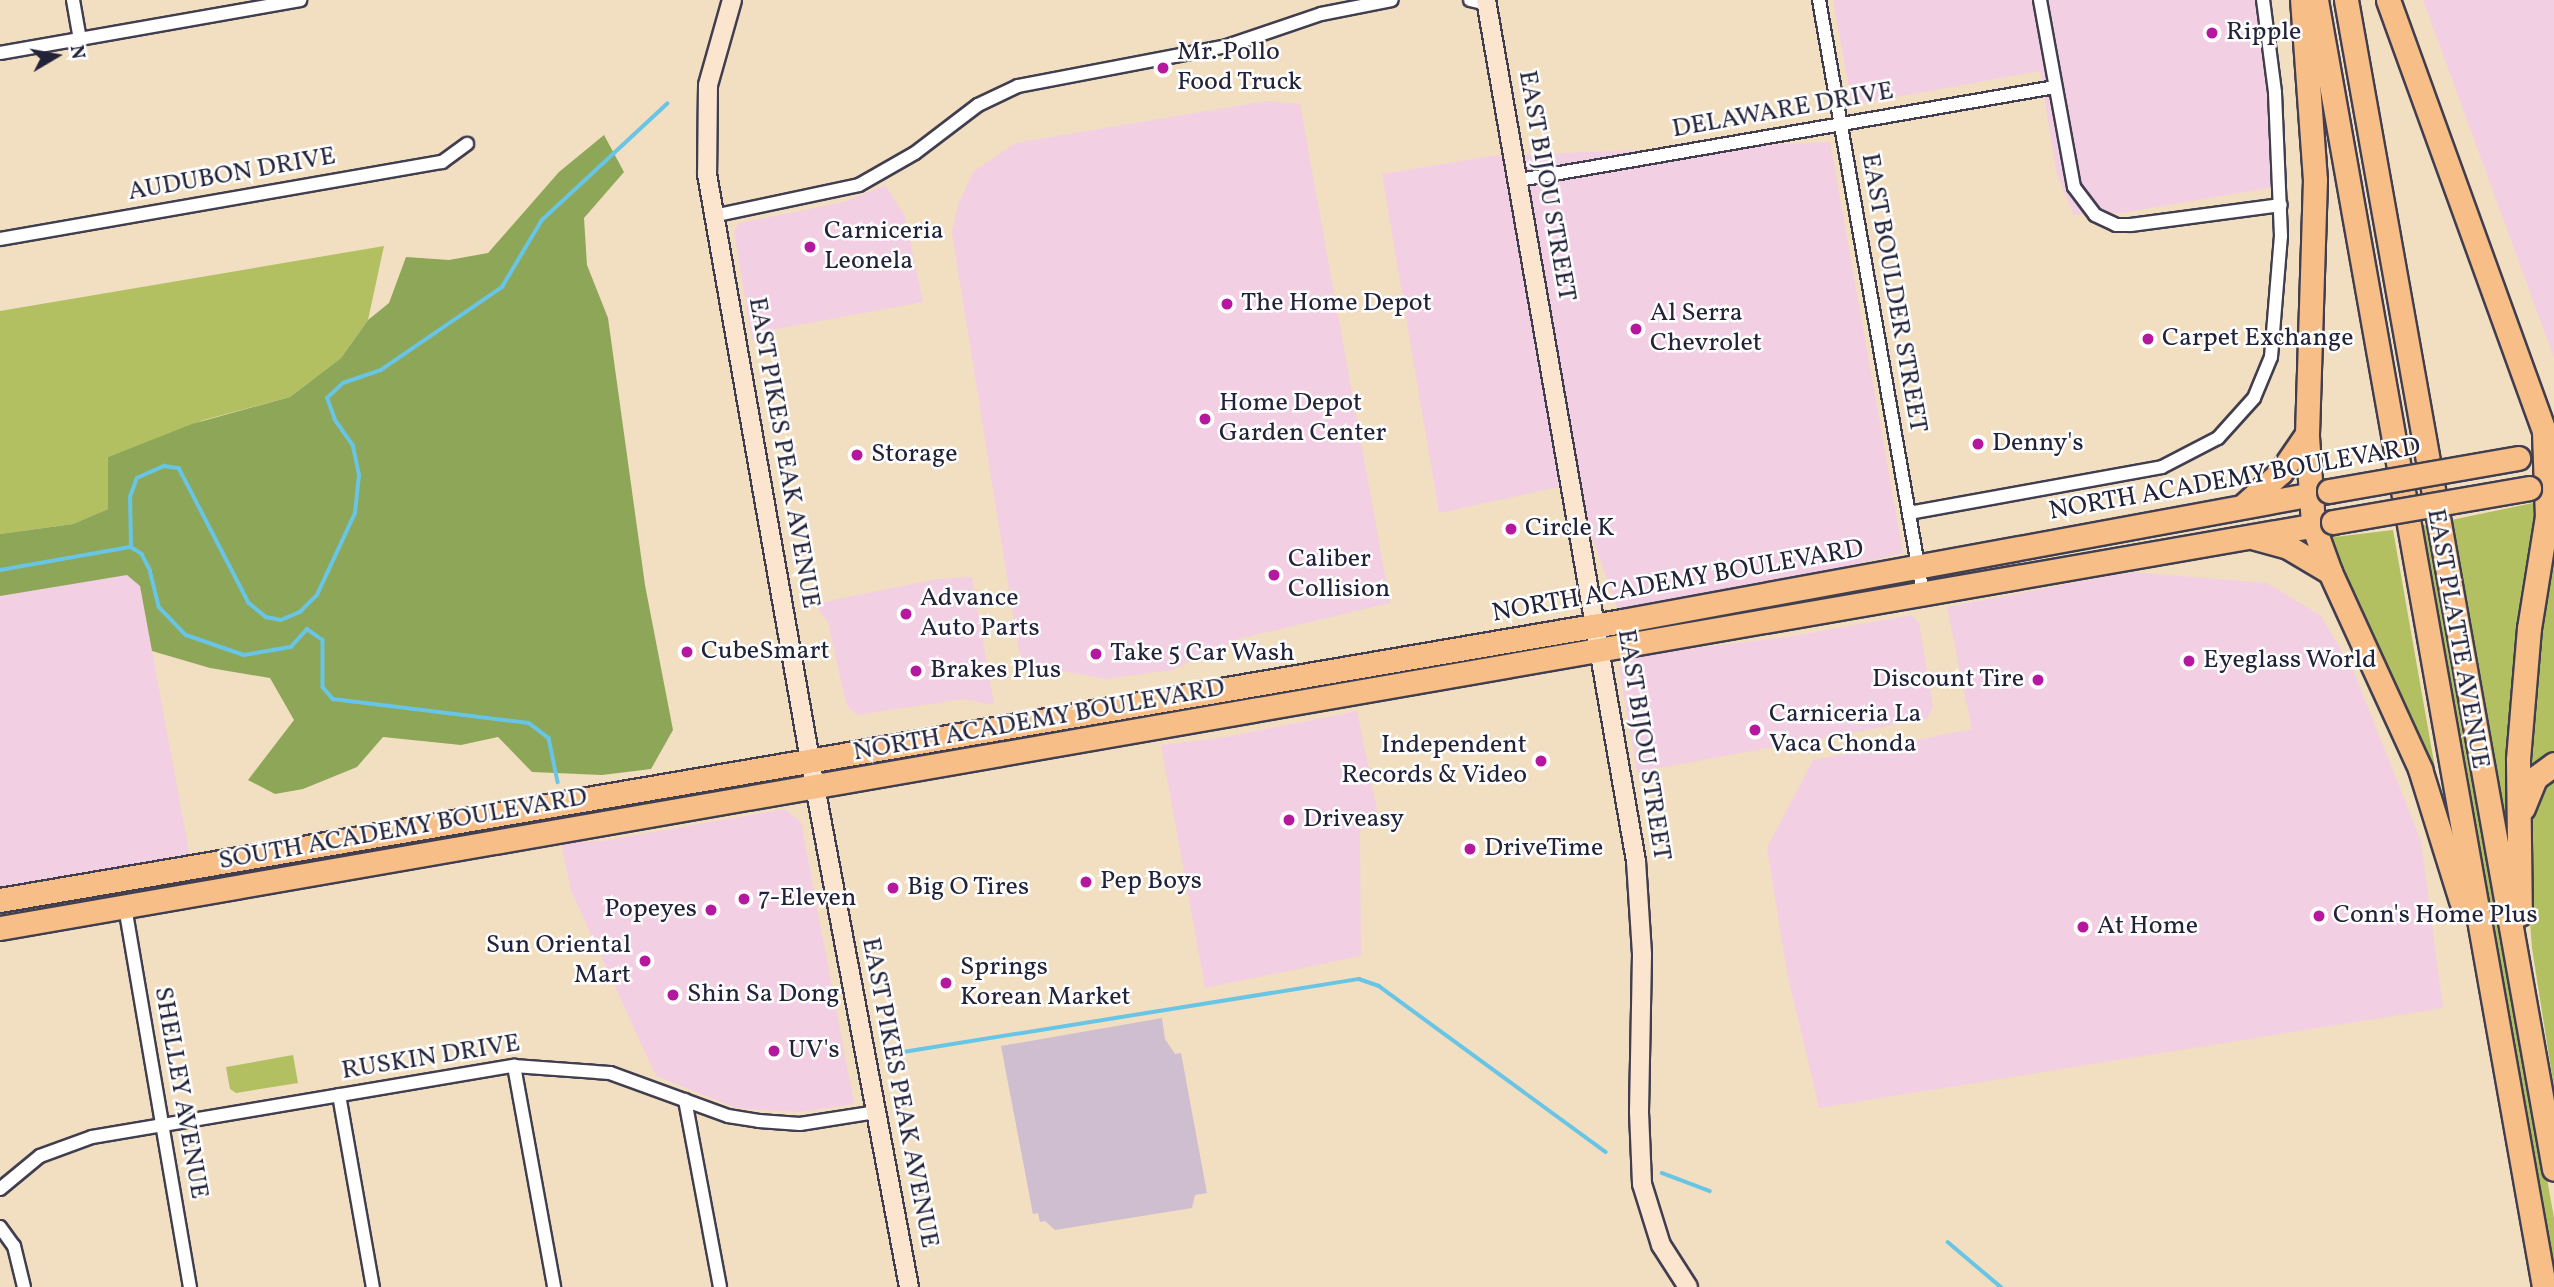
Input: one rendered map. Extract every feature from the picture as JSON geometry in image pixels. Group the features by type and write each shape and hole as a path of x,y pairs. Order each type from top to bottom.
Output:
{"highway":[{"path":"2302,0 2315,180 2307,434 2319,492 2330,572 2420,769 2488,982"},
{"name":"EAST PLATTE AVENUE","path":"2316,0 2544,1287"},
{"name":"EAST PLATTE AVENUE","path":"2346,0 2554,1169"},
{"path":"2388,0 2528,377 2550,452 2544,485 2549,537 2524,689 2518,831 2524,998"},
{"path":"2528,377 2554,404"},
{"path":"2243,506 2281,472 2307,434"},
{"name":"NORTH ACADEMY BOULEVARD","path":"810,760 1597,625 2550,452"},
{"name":"NORTH ACADEMY BOULEVARD","path":"815,787 1602,652 2544,485"},
{"path":"2248,536 2288,547 2330,572"},
{"name":"SOUTH ACADEMY BOULEVARD","path":"0,900 810,760"},
{"path":"2518,831 2535,778 2554,764"},
{"name":"SOUTH ACADEMY BOULEVARD","path":"0,928 815,787"}],"main road":[{"name":"EAST PIKES PEAK AVENUE","path":"732,0 715,49 705,114 713,216 810,760 909,1287"},
{"name":"EAST BIJOU STREET","path":"1481,1 1519,180 1602,652 1641,908 1639,1162 1650,1216 1661,1245 1688,1287"}],"street":[{"path":"73,0 80,38"},
{"path":"0,52 244,5 300,0"},
{"path":"713,216 859,185 915,153 978,105 1027,83 1227,46 1321,14 1392,0"},
{"name":"EAST BOULDER STREET","path":"1819,0 1923,594"},
{"path":"2040,0 2074,187 2087,208 2104,220 2131,225 2281,205"},
{"path":"1909,513 2147,471 2176,462 2218,438 2254,398 2269,365 2278,300 2281,205 2273,67 2263,0"},
{"name":"DELAWARE DRIVE","path":"1519,180 2055,87"},
{"name":"AUDUBON DRIVE","path":"0,239 442,162 467,144"},
{"name":"SHELLEY AVENUE","path":"125,907 190,1287"},
{"path":"514,1066 554,1287"},
{"name":"RUSKIN DRIVE","path":"0,1189 21,1168 57,1147 163,1125 514,1066 610,1073 728,1116 782,1123 877,1112"},
{"path":"339,1095 373,1287"},
{"path":"685,1100 720,1287"},
{"path":"0,1227 14,1246 24,1287"}],"shaded area":[{"path":"1833,0 2261,0 2281,186 2121,213 2074,215 2057,175 2040,71 1852,105"},
{"path":"2423,0 2554,0 2554,358"},
{"path":"1267,101 1300,104 1390,603 1238,639 1172,670 1106,679 1021,664 952,233 958,205 973,172 1015,143"},
{"name":"Al Serra Chevrolet","path":"1830,142 1903,553 1622,621 1573,484 1439,513 1382,174 1491,156"},
{"path":"885,185 905,216 923,302 777,329 752,340 734,231 739,223 844,202"},
{"path":"2131,572 2267,583 2321,616 2353,670 2421,841 2443,1008 1819,1108 1787,972 1767,848 1813,760 1972,729 1947,607"},
{"path":"127,575 140,586 190,857 0,889 0,595"},
{"path":"972,577 994,705 963,699 857,715 846,704 828,622 814,604 937,579"},
{"path":"1912,615 1919,623 1933,707 1927,719 1637,772 1619,667 1631,656 1787,637"},
{"path":"1357,711 1378,815 1360,831 1361,956 1205,988 1161,745 1226,737"},
{"path":"785,809 801,822 854,1104 799,1112 736,1108 656,1076 571,891 561,842 602,841"},
{"path":"1162,1018 1165,1039 1175,1054 1181,1053 1207,1193 1195,1195 1192,1208 1055,1230 1045,1221 1040,1222 1038,1213 1033,1214 1001,1046"}],"green space":[{"path":"604,135 624,172 584,218 587,265 608,318 645,585 673,730 651,769 602,775 532,772 498,737 461,745 383,737 357,767 303,789 275,794 248,780 294,720 270,678 210,668 152,651 140,586 127,575 0,596 0,534 73,524 108,509 108,457 192,424 290,397 341,358 368,320 389,303 406,257 449,260 488,253 559,172"},
{"path":"384,246 368,320 341,358 290,397 204,420 108,457 108,509 73,524 0,534 0,311"},
{"path":"2533,503 2537,506 2506,831 2451,520"},
{"path":"2431,524 2554,1218 2554,1287 2412,527"},
{"path":"2393,530 2435,768 2429,769 2326,538"},
{"path":"2554,545 2554,1088 2532,948 2525,854 2535,673"},
{"path":"293,1055 298,1083 236,1093 230,1089 226,1067"}],"waterway":[{"path":"131,547 130,497 137,478 164,466 179,468 249,603 266,617 281,620 300,612 317,595 355,513 359,475 353,446 335,420 327,398 343,383 381,370 502,287 542,220 667,104"},
{"path":"131,547 142,554 150,570 159,607 186,635 244,655 291,647 307,629 323,640 323,687 333,699 529,723 549,738 558,782"},
{"path":"0,570 131,547"},
{"path":"897,1053 1359,979 1379,986 1606,1152"},
{"path":"1662,1173 1710,1191"},
{"path":"1948,1242 2001,1287"}],"place":[{"name":"Ripple","path":"2212,33"},
{"name":"Mr. Pollo Food Truck","path":"1163,68"},
{"name":"Carniceria Leonela","path":"810,247"},
{"name":"The Home Depot","path":"1227,304"},
{"name":"Al Serra Chevrolet","path":"1636,329"},
{"name":"Carpet Exchange","path":"2148,339"},
{"name":"Home Depot Garden Center","path":"1205,419"},
{"name":"Denny's","path":"1978,444"},
{"name":"Storage","path":"857,455"},
{"name":"Circle K","path":"1511,529"},
{"name":"Caliber Collision","path":"1274,575"},
{"name":"Advance Auto Parts","path":"906,614"},
{"name":"CubeSmart","path":"687,652"},
{"name":"Take 5 Car Wash","path":"1096,654"},
{"name":"Eyeglass World","path":"2189,661"},
{"name":"Brakes Plus","path":"916,671"},
{"name":"Discount Tire","path":"2038,680"},
{"name":"Carniceria La Vaca Chonda","path":"1755,730"},
{"name":"Independent Records & Video","path":"1541,761"},
{"name":"Driveasy","path":"1289,820"},
{"name":"DriveTime","path":"1470,849"},
{"name":"Pep Boys","path":"1086,882"},
{"name":"Big O Tires","path":"893,888"},
{"name":"7-Eleven","path":"744,899"},
{"name":"Popeyes","path":"711,910"},
{"name":"Conn's Home Plus","path":"2319,916"},
{"name":"At Home","path":"2083,927"},
{"name":"Sun Oriental Mart","path":"645,961"},
{"name":"Springs Korean Market","path":"946,983"},
{"name":"Shin Sa Dong","path":"673,995"},
{"name":"UV's","path":"774,1051"}]}
